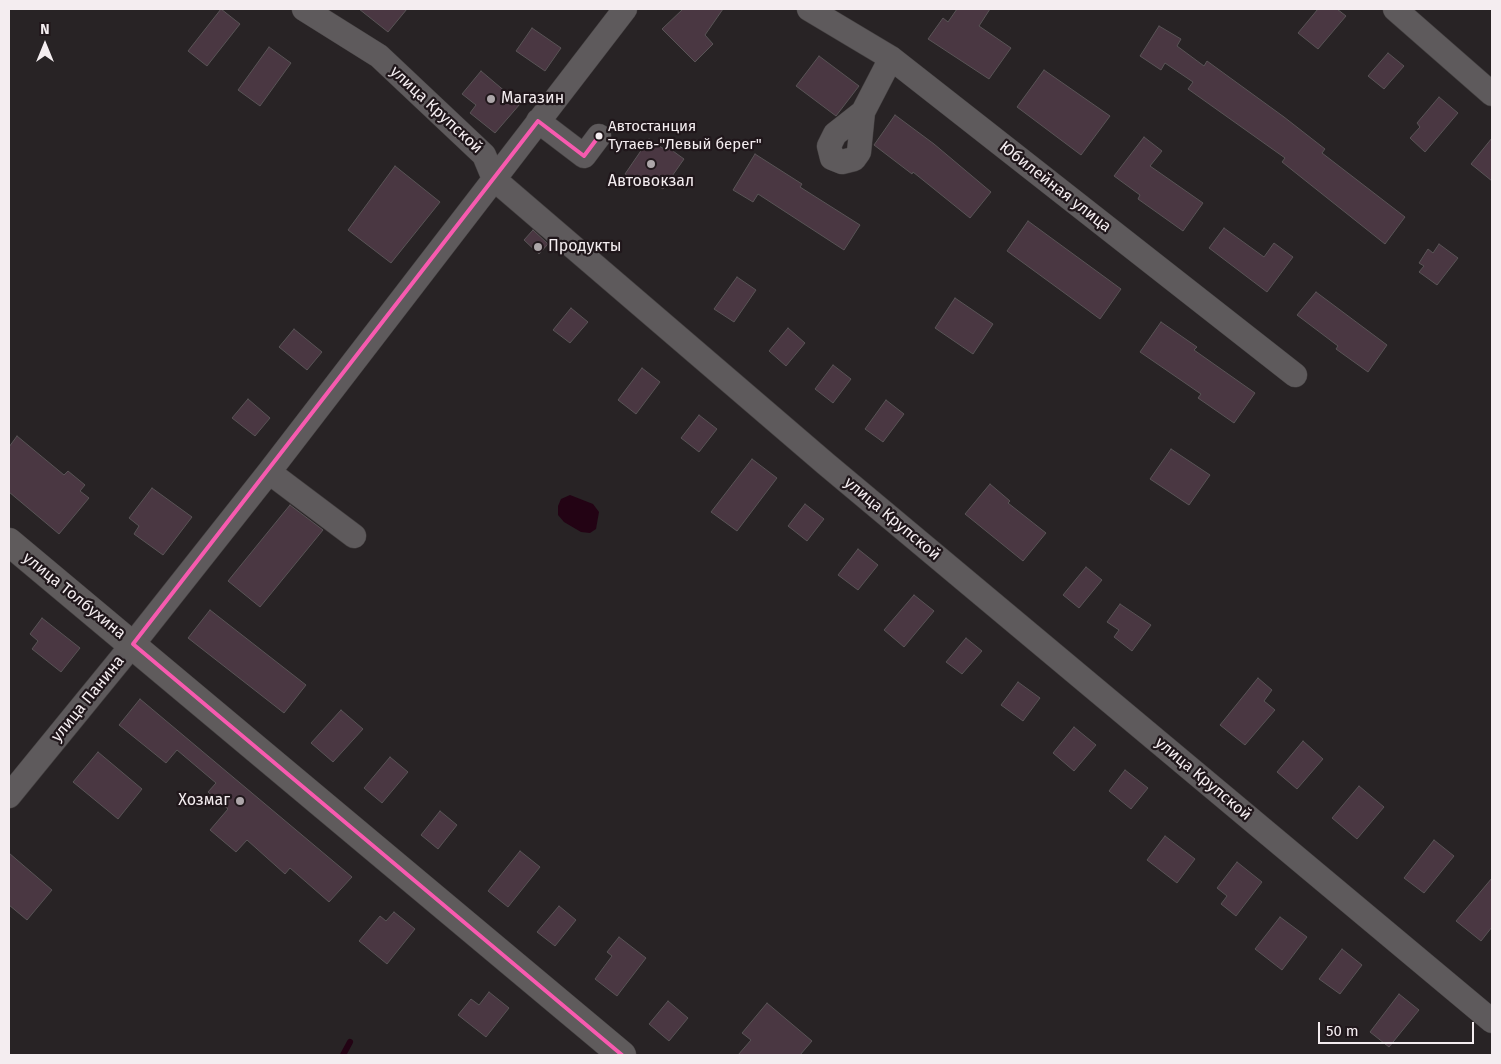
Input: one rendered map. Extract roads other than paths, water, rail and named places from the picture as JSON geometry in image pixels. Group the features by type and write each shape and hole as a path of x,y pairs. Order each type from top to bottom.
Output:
{"main road":[{"name":"улица Толбухина","path":"9,542 622,1055"}],"street":[{"name":"улица Крупской","path":"304,9 379,56 484,155 494,179 833,470 1492,1020"},
{"name":"улица Панина","path":"9,796 133,644 269,472 626,9"},
{"name":"Юбилейная улица","path":"809,9 891,58 1295,375"},
{"path":"1394,9 1492,94"},
{"path":"863,112 891,58"},
{"path":"538,121 584,156 599,136"},
{"path":"269,472 354,536"}],"waterway":[{"path":"343,1055 350,1042"}],"place":[{"name":"Магазин","path":"491,99"},
{"name":"Автостанция Тутаев-\"Левый берег\"","path":"599,136"},
{"name":"Автовокзал","path":"651,164"},
{"name":"Продукты","path":"538,247"},
{"name":"Хозмаг","path":"240,801"}]}
